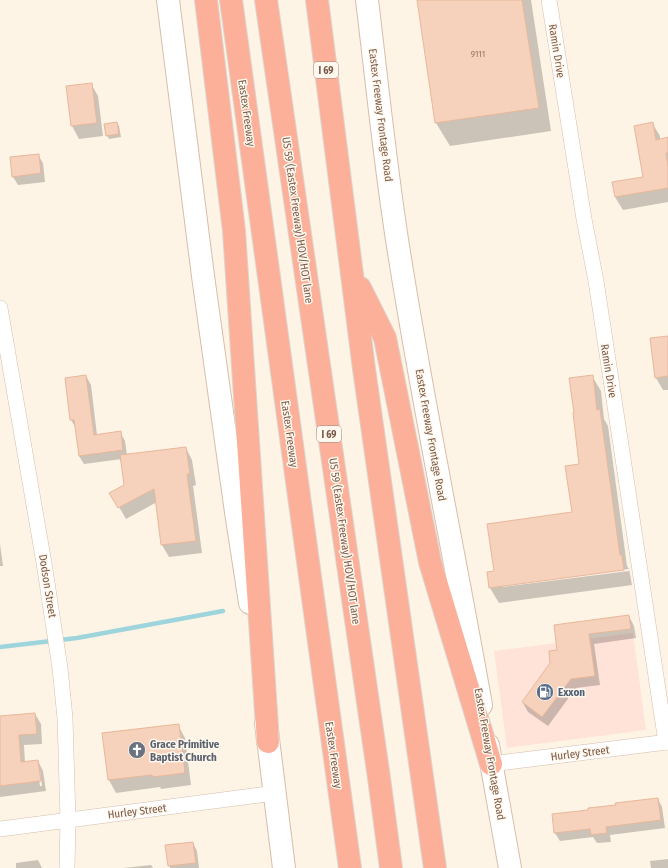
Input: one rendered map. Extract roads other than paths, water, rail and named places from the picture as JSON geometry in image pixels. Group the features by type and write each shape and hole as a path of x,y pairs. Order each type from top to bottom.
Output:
{"highway":[{"path":"206,0 234,231 268,742"},
{"name":"Eastex Freeway","path":"231,0 350,868"},
{"name":"US 59 (Eastex Freeway) HOV/HOT lane","path":"266,0 391,868"},
{"name":"I 69","path":"317,0 391,564 435,868"},
{"path":"353,275 385,338 430,562 491,764"}],"main road":[{"path":"168,0 201,262 236,512 250,597 284,868"},
{"name":"Eastex Freeway Frontage Road","path":"367,0 398,245 443,503 464,605 510,868"}],"street":[{"name":"Ramin Drive","path":"549,0 584,218 595,274 667,742"},
{"name":"Dodson Street","path":"0,308 58,655 65,718 68,820 67,868"},
{"name":"Hurley Street","path":"491,764 667,742"},
{"name":"Hurley Street","path":"0,829 275,794"}],"waterway":[{"path":"0,647 77,638 223,611"}],"place":[{"name":"Exxon","path":"545,692"},
{"name":"Grace Primitive Baptist Church","path":"137,750"}]}
